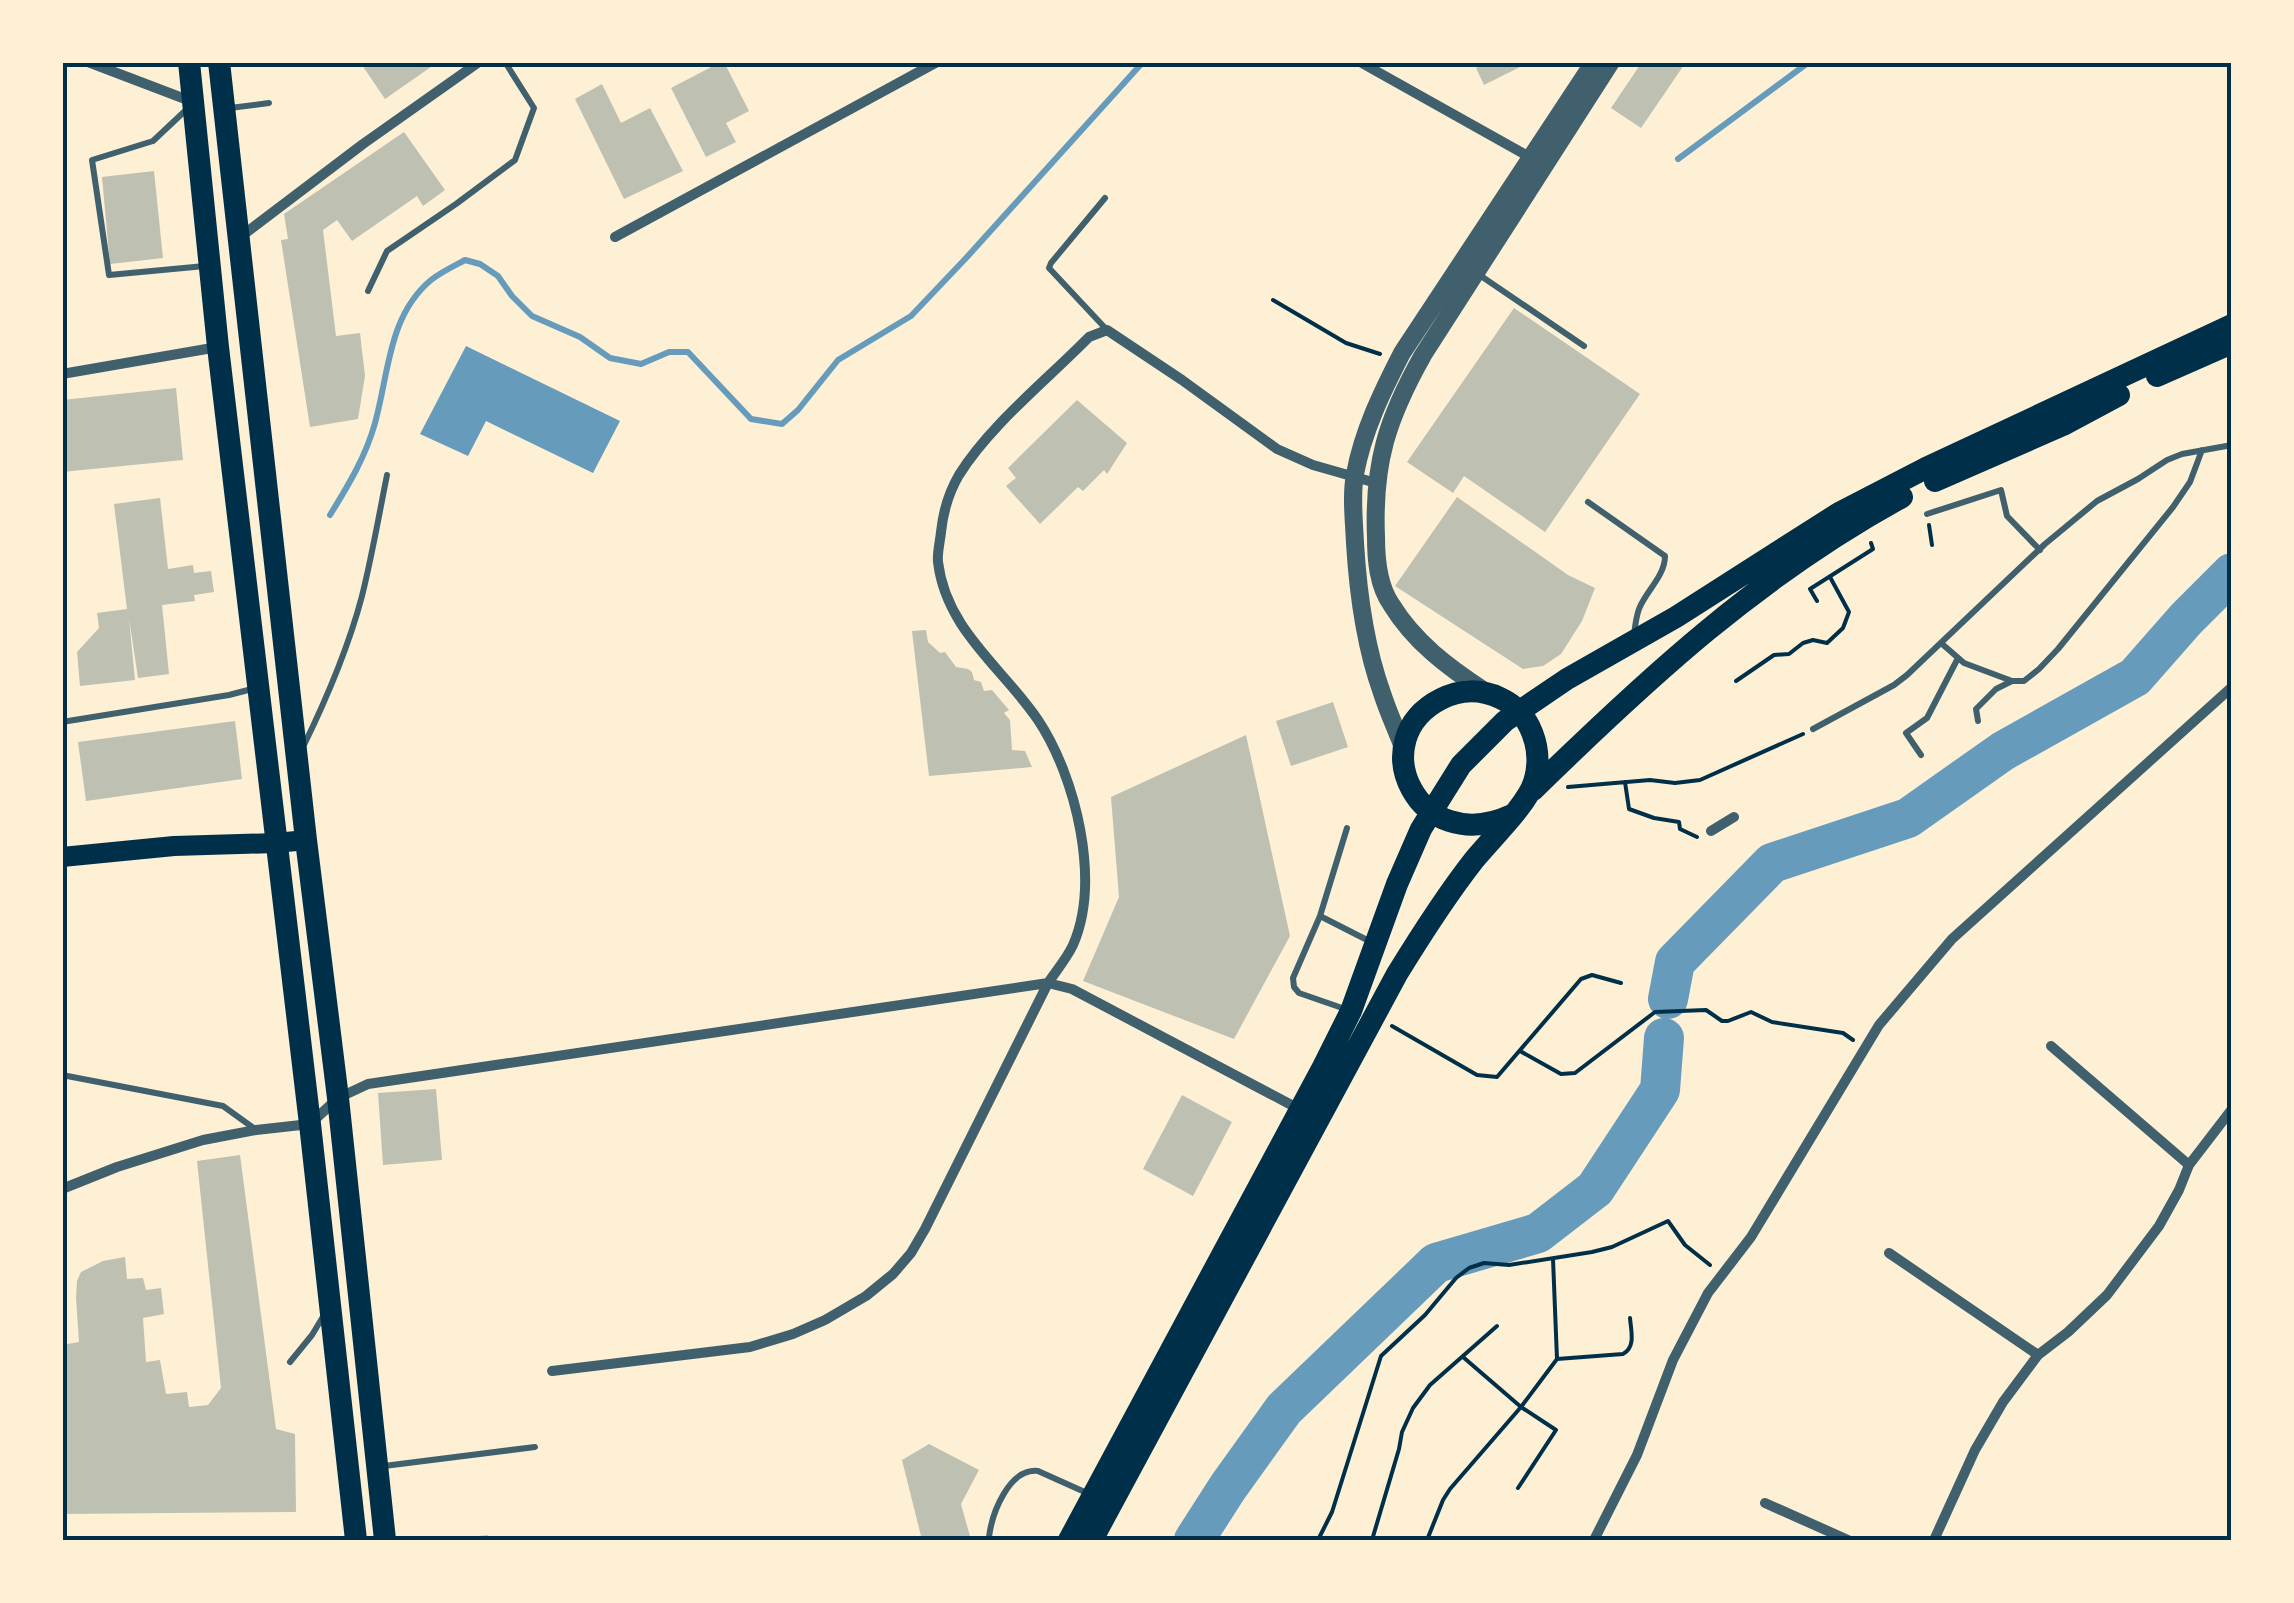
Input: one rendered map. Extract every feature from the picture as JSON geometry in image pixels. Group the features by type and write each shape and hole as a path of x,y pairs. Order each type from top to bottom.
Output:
{"highway":[{"path":"189,62 218,348 356,1540"},
{"path":"219,62 386,1540"},
{"path":"1068,1540 1324,1068 1351,1011 1411,849 1430,812 1471,753 1494,730 1566,679 1676,618 1839,513 1926,468 2232,325"},
{"path":"1092,1540 1422,932 1530,793 1627,698 1704,631 1758,589 1861,520 1924,485 2063,425 2232,344"},
{"path":"1512,815 1489,824 1452,822 1430,812 1420,802 1409,786 1404,750 1411,729 1424,711 1453,694 1475,691 1506,700 1528,722 1537,750 1538,765 1530,793"}],"main road":[{"path":"62,857 174,846 306,840"}],"street":[{"path":"88,62 194,102"},
{"path":"238,238 480,62"},
{"path":"615,237 937,62"},
{"path":"1360,62 1538,161"},
{"path":"1486,693 1453,671 1416,638 1386,596 1376,552 1376,483 1399,398 1477,273 1594,62"},
{"path":"1404,750 1367,640 1356,565 1354,476 1364,438 1402,353 1611,62"},
{"path":"552,1371 750,1347 825,1320 894,1274 925,1230 1048,983 1073,945 1085,899 1082,848 1072,794 1038,720 970,639 948,603 938,560 943,514 958,476 996,429 1090,338 1107,330 1277,448 1314,465 1376,483"},
{"path":"62,374 218,348"},
{"path":"1594,1540 1637,1456 1673,1360 1708,1293 1751,1237 1879,1025 1952,939 2232,687"},
{"path":"1711,831 1734,818"},
{"path":"62,1188 116,1166 203,1140 310,1124 338,1098 368,1084 1048,983 1072,989 1299,1109"},
{"path":"2051,1046 2189,1165"},
{"path":"1934,1540 1991,1421 2038,1355 2107,1295 2158,1226 2189,1165 2232,1110"},
{"path":"1889,1253 2038,1355"},
{"path":"1765,1503 1848,1540"}],"lane":[{"path":"368,291 387,251 515,160 534,108 505,62"},
{"path":"194,102 153,141 92,160 109,276 210,266"},
{"path":"224,109 268,103"},
{"path":"1105,198 1049,268 1107,330"},
{"path":"1477,273 1584,346"},
{"path":"1813,730 1894,685 2097,500 2167,460 2202,449 2232,446"},
{"path":"1978,720 1976,709 1996,690 2012,681 2024,680 2039,669 2114,580 2190,482 2202,449"},
{"path":"298,757 324,706 347,645 362,596 387,475"},
{"path":"1927,514 2001,490 2007,516 2040,550"},
{"path":"1588,502 1665,556 1663,568 1639,608 1632,641"},
{"path":"1941,642 1964,663 2012,681"},
{"path":"1920,756 1906,733 1927,718 1958,658"},
{"path":"62,722 258,688"},
{"path":"1346,828 1320,916 1293,978 1299,994 1351,1011"},
{"path":"1320,916 1376,944"},
{"path":"62,1075 223,1106 256,1130"},
{"path":"290,1362 324,1315 328,1289"},
{"path":"378,1467 535,1446"},
{"path":"989,1536 991,1517 1002,1498 1015,1478 1030,1470 1092,1496"}],"path":[{"path":"1273,300 1346,343"},
{"path":"1817,601 1810,590 1874,550"},
{"path":"1736,682 1766,658 1789,654 1813,640 1827,643 1843,628 1849,612 1830,577"},
{"path":"1568,787 1700,780 1813,730"},
{"path":"1625,782 1630,810 1679,822 1680,830 1699,838 1711,831"},
{"path":"1376,1017 1483,1076 1497,1077 1581,978 1592,974 1621,983"},
{"path":"1520,1050 1568,1075 1655,1012 1695,1010 1711,1012 1722,1021 1751,1012 1772,1022 1843,1033 1866,1048"},
{"path":"1318,1540 1332,1512 1381,1356 1469,1268 1484,1263 1510,1265 1552,1259 1612,1247 1668,1221 1685,1245 1722,1274"},
{"path":"1427,1540 1442,1500 1522,1407 1557,1359 1552,1259"},
{"path":"1557,1359 1629,1351 1630,1318"},
{"path":"1372,1540 1412,1408 1430,1385 1497,1326"},
{"path":"1463,1356 1522,1407 1556,1430 1518,1488"}],"water":[{"path":"466,346 620,421 593,473 486,421 468,456 420,434"}],"building":[{"path":"360,62 438,62 385,99"},
{"path":"721,62 749,111 726,123 736,142 706,157 671,88"},
{"path":"1483,62 1530,62 1484,85 1476,68"},
{"path":"1642,62 1686,62 1641,128 1611,108"},
{"path":"602,84 621,123 650,108 683,171 624,199 575,99"},
{"path":"404,132 445,190 423,206 417,196 352,241 337,220 323,230 336,336 360,333 365,376 358,419 310,427 281,240 288,239 284,214"},
{"path":"154,171 163,258 110,264 102,177"},
{"path":"1514,308 1640,394 1545,532 1464,476 1453,493 1407,462"},
{"path":"176,388 183,460 62,472 62,400"},
{"path":"1077,400 1127,443 1107,474 1104,470 1083,491 1078,487 1040,524 1006,486 1016,478 1008,468"},
{"path":"1457,497 1568,575 1595,588 1582,621 1561,654 1543,666 1523,669 1395,586"},
{"path":"160,498 168,569 193,565 194,573 211,571 214,592 194,595 195,601 162,605 169,674 138,678 129,618 135,680 80,686 77,652 99,628 97,613 127,609 114,504"},
{"path":"926,630 928,642 940,653 945,652 956,667 972,672 984,691 992,690 1009,710 1004,713 1010,720 1012,750 1025,751 1032,767 929,776 912,631"},
{"path":"1333,702 1348,747 1291,766 1276,721"},
{"path":"235,721 242,779 86,801 78,742"},
{"path":"1246,735 1290,936 1234,1039 1083,981 1119,897 1111,797"},
{"path":"436,1089 442,1160 383,1165 378,1093"},
{"path":"1182,1095 1232,1122 1193,1196 1143,1169"},
{"path":"240,1155 276,1429 295,1434 296,1512 62,1514 62,1345 79,1342 76,1298 81,1272 103,1261 125,1257 127,1279 143,1278 146,1290 161,1288 164,1314 143,1318 146,1362 160,1360 166,1394 187,1392 189,1407 208,1405 221,1388 197,1161"},
{"path":"929,1444 979,1470 961,1504 971,1540 922,1540 902,1460"},
{"path":"488,1535 489,1540 461,1538"}],"waterway":[{"path":"330,515 356,471 371,435 392,346 406,310 431,280 448,269 465,260 480,264 498,276 532,316 580,337 610,358 641,364 669,352 688,352 751,419 782,424 838,360 911,316 1143,62"},
{"path":"1678,159 1809,62"},
{"path":"1668,999 1675,962 1772,863 1908,818 2003,751 2135,677 2232,573"},
{"path":"1194,1540 1284,1409 1436,1263 1538,1233 1595,1189 1660,1090 1664,1038"}]}
